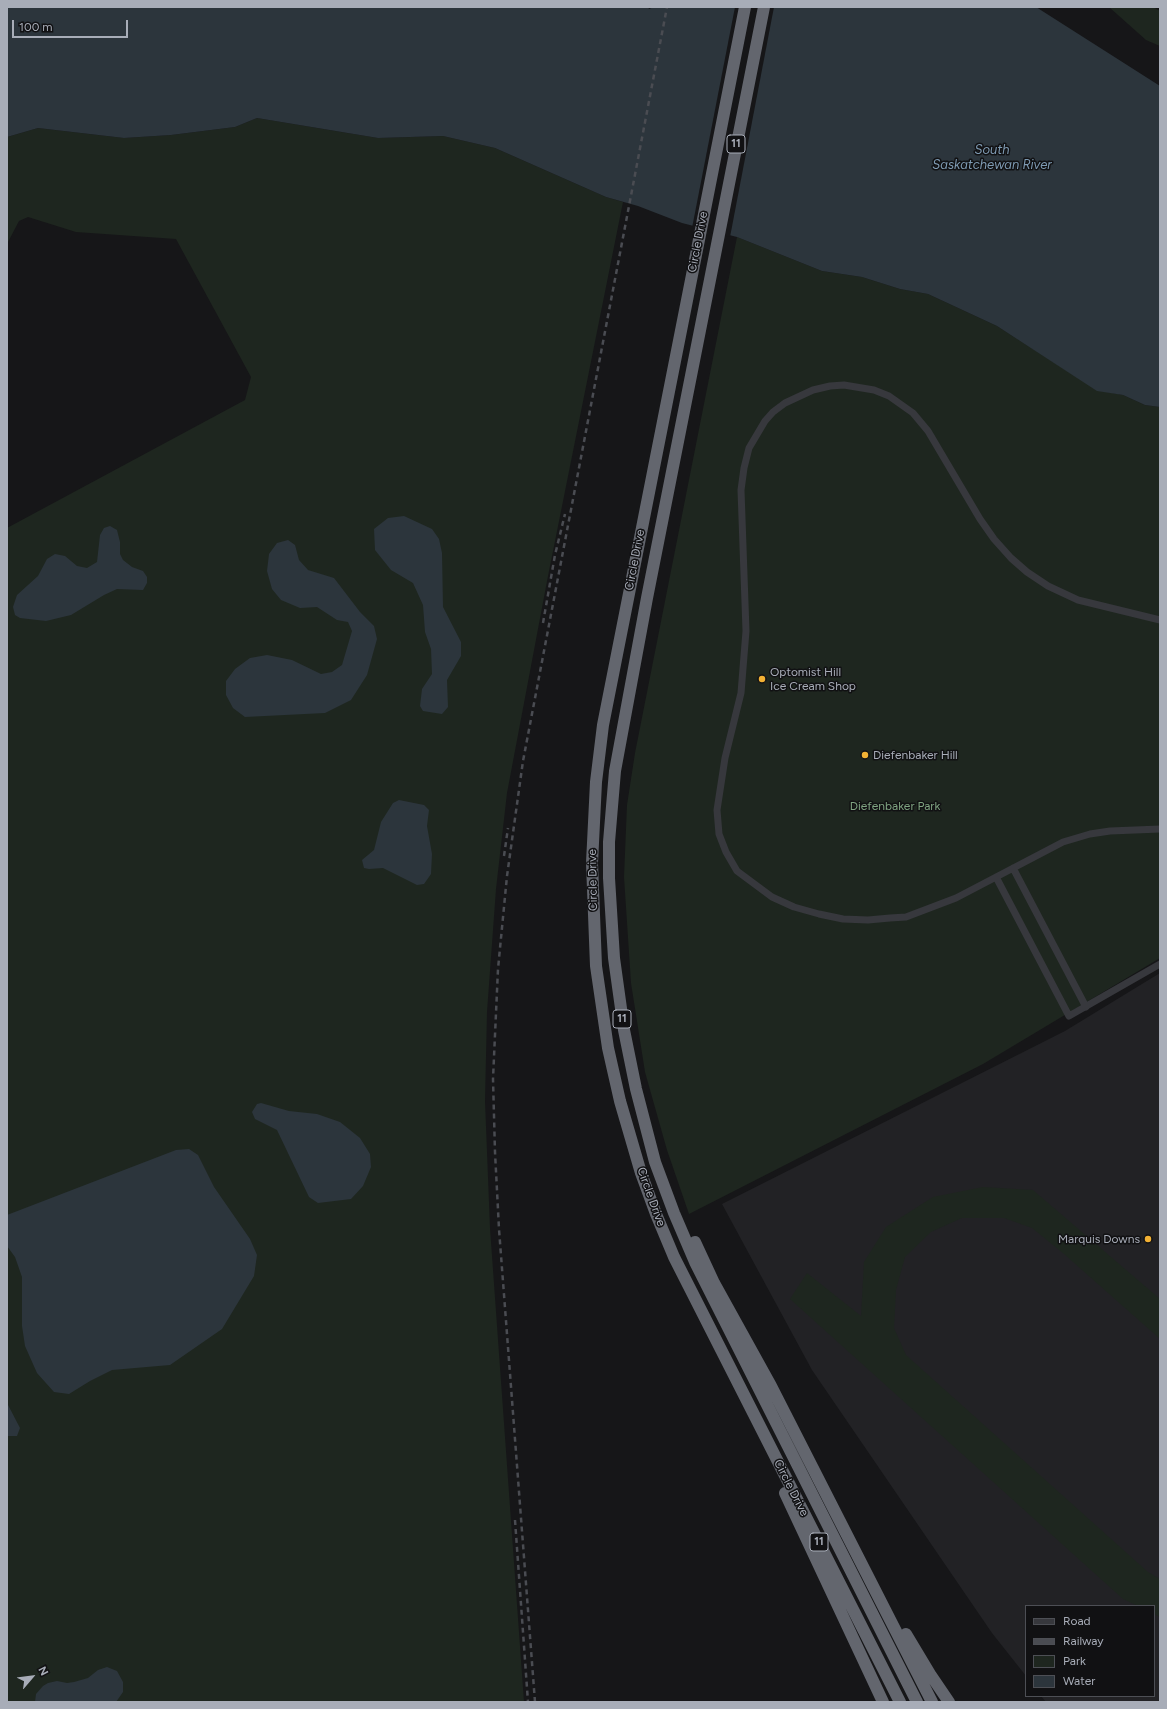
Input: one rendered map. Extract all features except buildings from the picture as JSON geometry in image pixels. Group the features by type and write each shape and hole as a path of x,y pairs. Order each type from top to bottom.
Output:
{"highway":[{"name":"Circle Drive","path":"745,7 603,725 596,782 593,825 592,902 596,966 607,1041 620,1101 641,1173 656,1214 674,1257 900,1702"},
{"name":"Circle Drive","path":"764,7 621,735 615,772 609,842 609,878 612,923 624,1030 636,1090 655,1162 695,1262 918,1702"},
{"path":"648,1133 657,1147 680,1209 699,1253 771,1386 932,1702"},
{"path":"737,1382 740,1397 883,1702"},
{"path":"834,1508 852,1535 919,1657 950,1702"}],"street":[{"path":"1160,620 1078,600 1048,586 1027,572 1011,558 980,520 919,420 913,413 889,396 874,390 859,387 830,386 813,390 785,403 773,412 765,421 749,448 741,490 746,631 741,693 725,758 717,810 719,834 726,852 737,871 772,897 794,907 819,914 843,919 868,920 906,917 956,898 1063,842 1090,834 1160,829"},
{"path":"1013,868 1086,1007"},
{"path":"996,877 1070,1016 1160,964"}],"shaded area":[{"path":"1160,973 1160,1702 1046,1702 1042,1697 1155,1697 1155,1605 1025,1605 1025,1675 992,1633 812,1370 722,1204 1065,1031"}],"green space":[{"path":"1109,7 1153,7 1160,11 1160,46 1146,40"},
{"path":"257,118 378,138 443,136 495,148 606,197 623,202 548,576 507,793 496,889 487,1012 485,1101 490,1228 524,1702 7,1702 7,528 245,400 251,377 176,239 76,232 28,217 19,221 7,244 7,137 38,128 124,138 171,135 235,127"},
{"name":"Diefenbaker Park","path":"737,237 822,271 862,277 900,289 928,294 997,326 1097,390 1123,395 1145,405 1160,407 1160,958 983,1064 689,1214 667,1150 645,1072 631,983 624,877 627,805 635,753"},
{"name":"Marquis Downs","path":"983,1187 1033,1190 1160,1299 1160,1339 1064,1254 1032,1228 1004,1218 962,1218 931,1232 905,1257 896,1290 894,1328 906,1355 1148,1572 1160,1579 1160,1617 1155,1614 1155,1605 1136,1605 1123,1599 790,1299 807,1273 861,1316 864,1262 886,1227 933,1197"}],"water":[{"name":"South Saskatchewan River","path":"7,7 648,7 649,9 654,7 1036,7 1160,86 1160,407 1145,405 1123,395 1097,391 997,326 928,294 900,289 862,277 822,271 737,237 682,223 638,206 606,197 495,148 443,136 378,138 257,118 235,127 171,135 124,138 38,128 7,137"},
{"path":"404,516 432,529 439,539 442,553 443,607 461,642 461,656 447,680 448,707 442,714 423,711 420,706 422,689 432,674 431,649 425,632 423,605 413,583 391,570 375,550 374,529 388,518"},
{"path":"110,526 117,530 120,542 120,554 123,560 132,567 143,571 147,577 147,583 143,590 117,589 71,615 46,621 20,618 15,615 13,607 17,595 38,576 47,559 55,554 65,556 77,566 87,568 97,562 100,535 104,528"},
{"path":"288,540 295,545 299,560 308,570 334,578 360,612 374,626 377,639 367,675 351,700 325,713 245,717 233,708 226,695 226,681 235,669 250,658 267,655 292,660 321,674 332,672 342,665 352,631 348,622 337,620 317,607 300,608 281,600 272,589 267,571 269,554 277,543"},
{"path":"399,800 424,805 429,810 427,826 432,854 431,874 424,884 417,885 383,868 364,868 362,860 374,850 381,822 393,803"},
{"path":"261,1103 289,1111 317,1114 340,1122 360,1138 370,1154 371,1167 363,1186 351,1199 318,1203 309,1197 277,1130 255,1119 252,1112 257,1104"},
{"path":"189,1149 198,1155 214,1187 250,1239 257,1255 254,1276 222,1329 170,1365 112,1370 69,1394 54,1392 37,1373 25,1346 22,1326 22,1277 15,1257 7,1246 7,1215 176,1150"},
{"path":"7,1403 20,1428 17,1436 7,1435"},
{"path":"107,1667 117,1671 123,1682 123,1692 116,1702 35,1702 36,1694 48,1683 57,1681 67,1683 74,1682 88,1678 98,1670"}],"pier":[{"path":"735,7 774,7 730,237 692,228"}],"railway":[{"path":"535,1702 499,1229 495,1152 493,1079 498,969 507,876 523,761 667,7"},
{"path":"543,623 555,555 565,514"},
{"path":"504,856 508,828"},
{"path":"515,1520 528,1702"}],"place":[{"name":"Optomist Hill Ice Cream Shop","path":"762,679"},
{"name":"Diefenbaker Hill","path":"865,755"},
{"name":"Marquis Downs","path":"1148,1239"}]}
